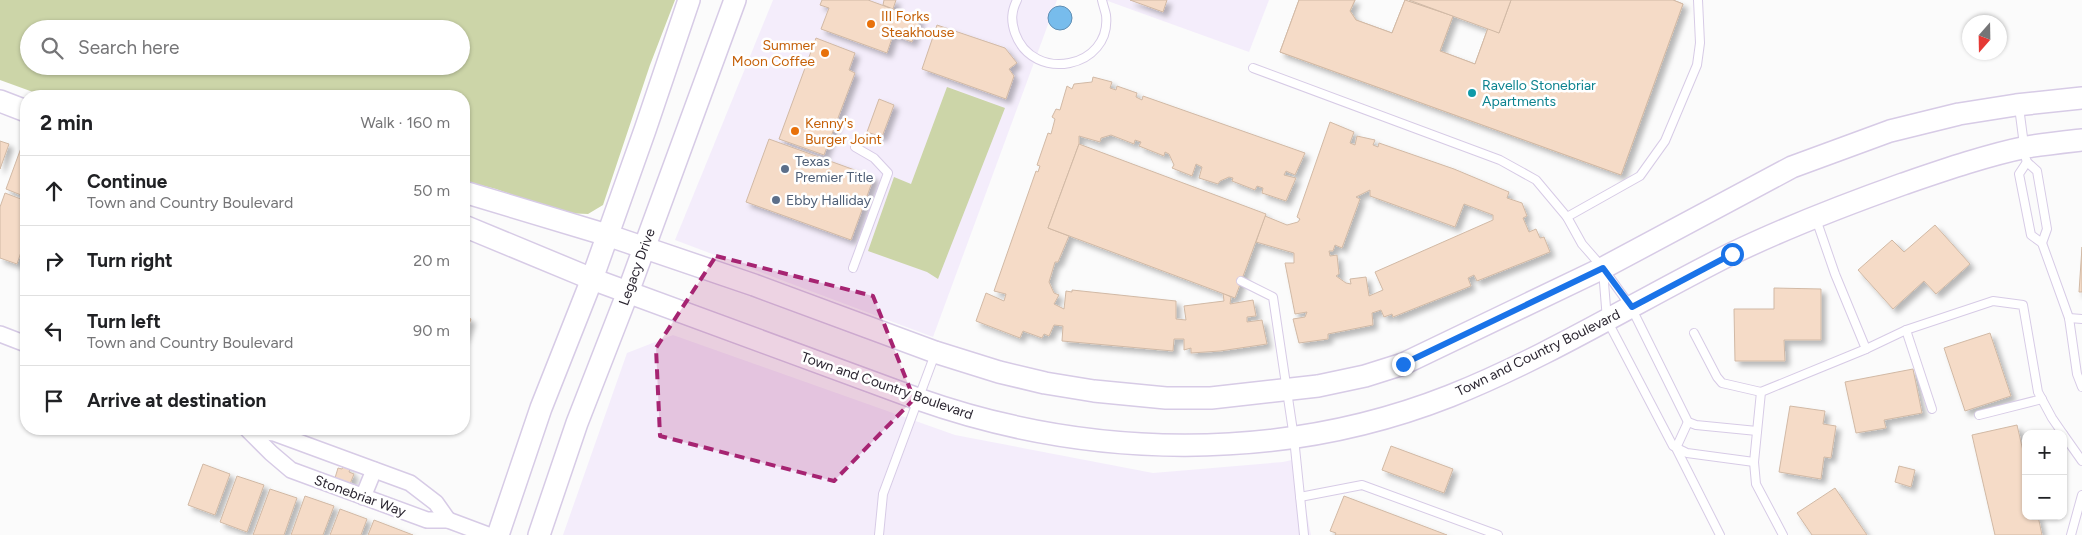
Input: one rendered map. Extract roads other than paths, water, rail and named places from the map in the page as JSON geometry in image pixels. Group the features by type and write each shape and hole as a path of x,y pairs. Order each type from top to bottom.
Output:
{"main road":[{"path":"498,535 541,408 592,279 689,0"},
{"name":"Legacy Drive","path":"539,535 577,423 628,292 735,0"},
{"path":"470,194 607,235 754,285 936,352 1014,376 1094,392 1166,398 1211,398 1287,391 1358,377 1403,364 1603,268 1792,167 1890,131 1959,114 2082,98"},
{"path":"0,101 20,109"},
{"name":"Town and Country Boulevard","path":"470,228 592,279 918,399 1000,423 1100,440 1185,446 1294,438 1362,424 1447,397 1498,376 1732,254 1815,217 1938,172 2026,155 2082,140"}],"street":[{"path":"0,334 20,342"},
{"name":"Stonebriar Way","path":"254,435 270,454 291,470 363,498 428,520 448,520 488,535"},
{"path":"279,435 410,483 436,503 448,520"},
{"path":"363,498 374,470"}],"lane":[{"path":"1017,0 1011,22 1018,40 1029,54 1044,63 1057,65 1071,64 1084,58 1097,47 1104,32 1106,16 1102,0"},
{"path":"1567,217 1640,176 1665,141 1697,65 1700,43 1698,0"},
{"path":"1253,68 1500,160 1536,180 1567,217 1582,244 1603,268 1632,307 1688,422 1696,425 1758,431"},
{"path":"2019,105 2026,155 2037,171 2047,229 2042,243"},
{"path":"853,268 888,173 874,158 855,147"},
{"path":"2026,155 2019,174 2031,235 2042,243 2069,318 2077,374 2082,387"},
{"path":"1815,217 1835,274 1866,349"},
{"path":"1603,268 1607,320 1676,448 1720,535"},
{"path":"1241,281 1273,297 1294,438 1304,535"},
{"path":"1694,333 1716,377 1722,383 1762,392 1866,349 1906,330 1994,301 2023,305 2028,324 2038,392 2061,430"},
{"path":"2069,318 2082,319"},
{"path":"1906,330 1932,409"},
{"path":"879,535 883,494 936,352"},
{"path":"1762,392 1754,462 1756,484 1783,535"},
{"path":"1978,415 2042,399"},
{"path":"1676,448 1688,422"},
{"path":"2067,440 2082,461"},
{"path":"1676,448 1687,453 1754,462"},
{"path":"1300,497 1362,485 1498,535"},
{"path":"2071,535 2082,494"}],"water":[{"path":"1060,6 1069,9 1072,18 1069,27 1060,30 1051,27 1048,18 1051,9"}],"place":[{"name":"III Forks Steakhouse","path":"871,24"},
{"name":"Summer Moon Coffee","path":"825,53"},
{"name":"Ravello Stonebriar Apartments","path":"1472,93"},
{"name":"Kenny's Burger Joint","path":"795,131"},
{"name":"Texas Premier Title","path":"785,169"},
{"name":"Ebby Halliday","path":"776,200"}]}
